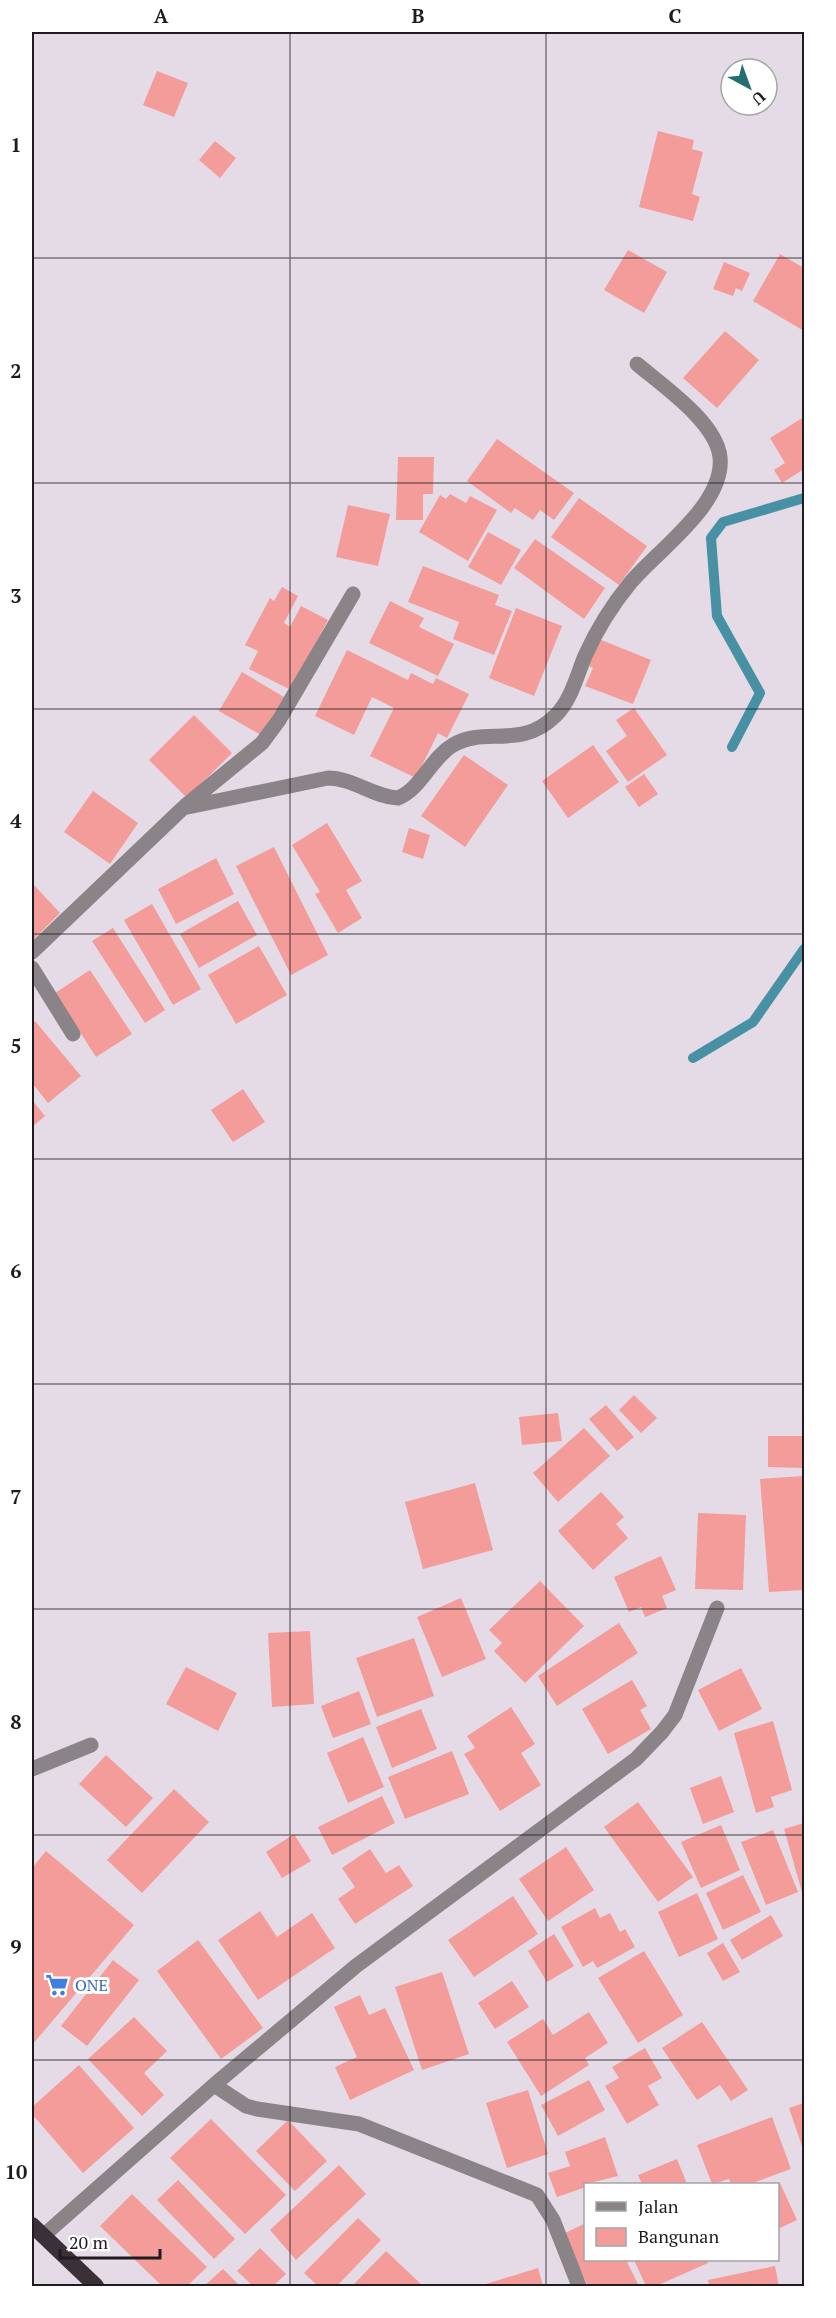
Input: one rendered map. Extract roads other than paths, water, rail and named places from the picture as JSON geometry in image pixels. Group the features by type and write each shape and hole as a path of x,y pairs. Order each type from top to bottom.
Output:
{"highway":[{"path":"38,2231 96,2286"}],"street":[{"path":"183,808 328,778 340,778 383,796 398,798 409,791 452,745 465,740 523,735 540,729 555,716 565,705 586,655 612,606 659,551 713,494 721,475 716,441 707,427 638,364"},
{"path":"32,952 183,808 262,742 279,720 353,594"},
{"path":"32,968 73,1034"},
{"path":"38,2231 356,1966 636,1759 675,1715 717,1608"},
{"path":"32,1769 91,1745"},
{"path":"214,2085 246,2106 257,2109 359,2124 537,2195 553,2220 579,2286"}],"waterway":[{"path":"732,747 760,693 717,616 711,538 723,522 804,498"},
{"path":"693,1058 753,1022 804,949"}],"place":[{"name":"ONE","path":"57,1985"}]}
